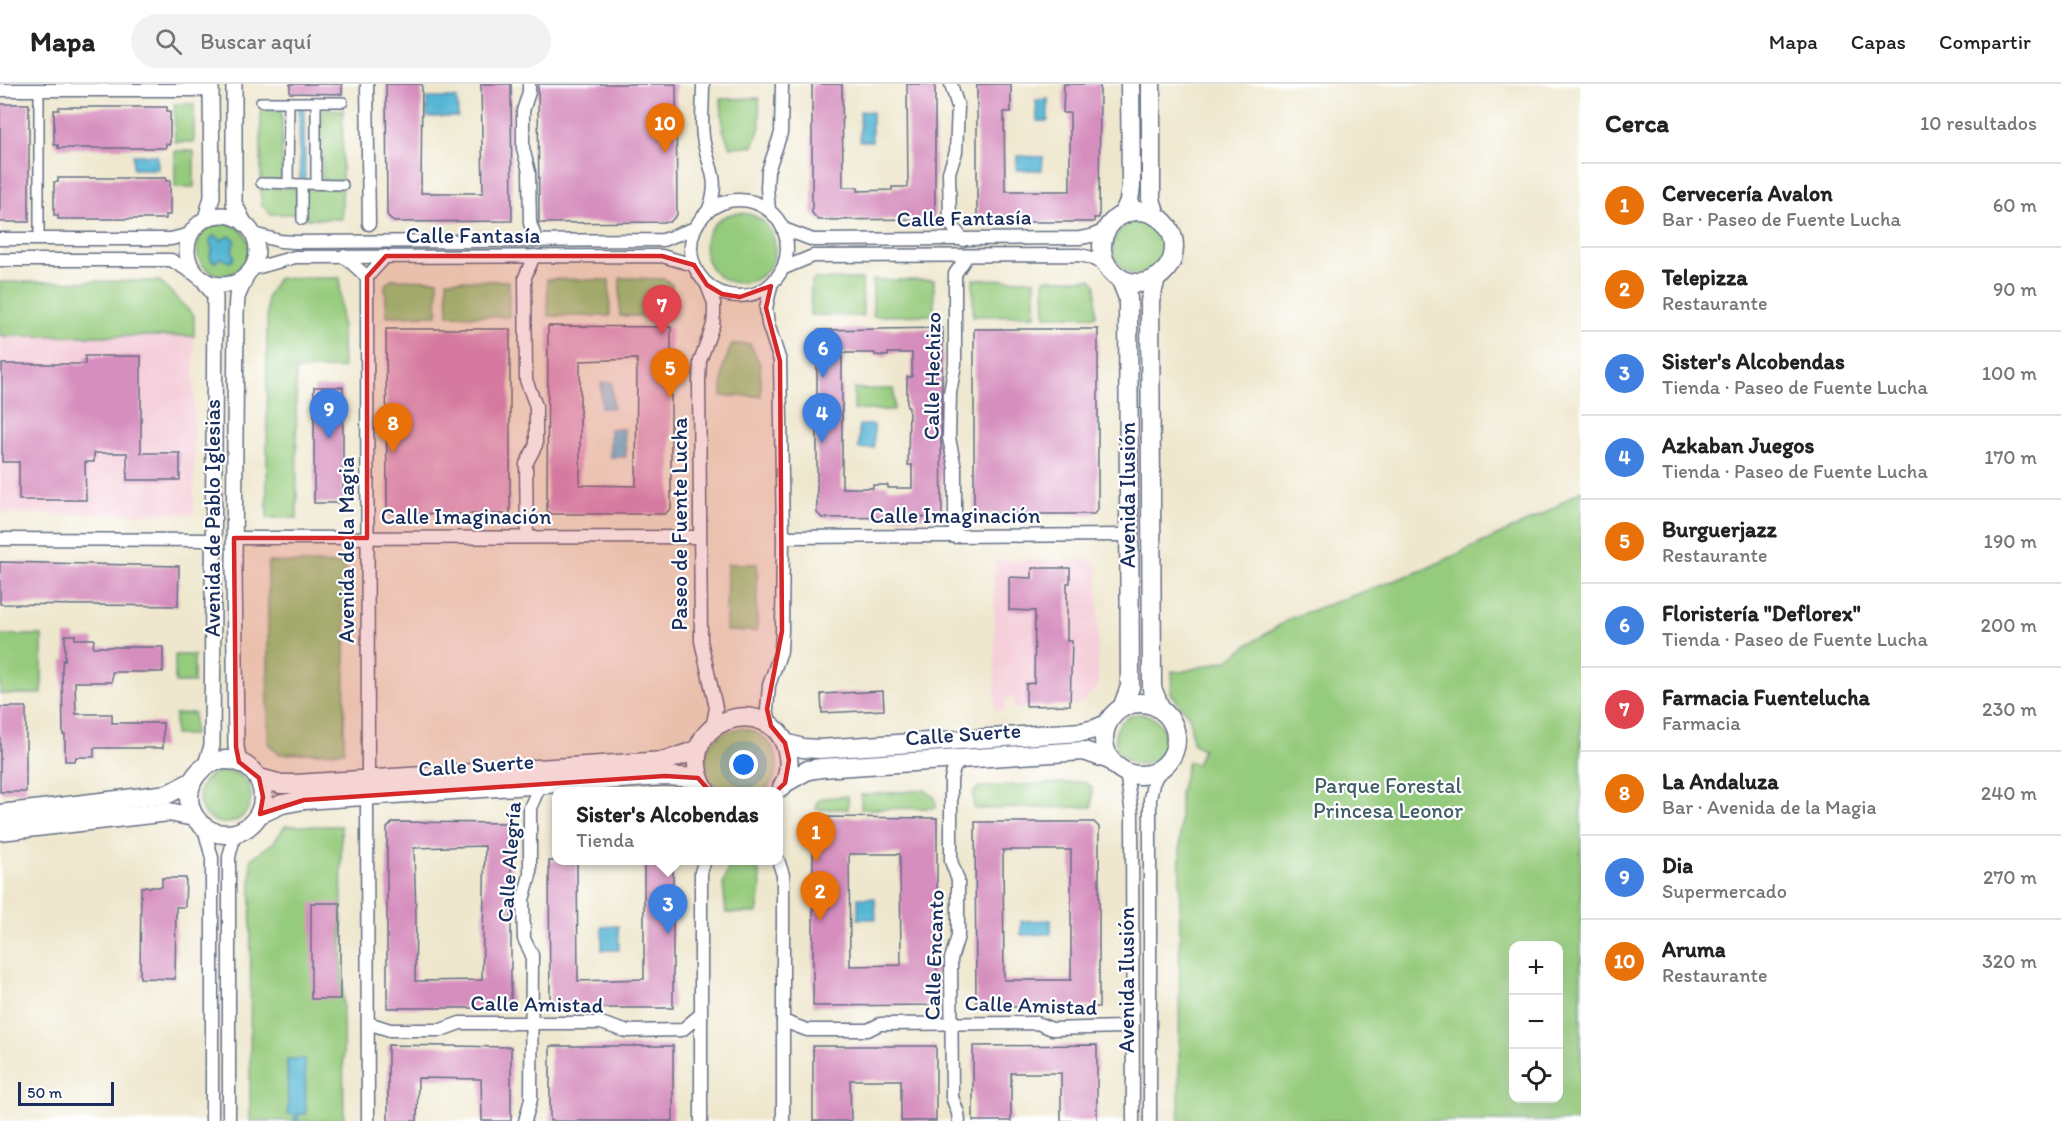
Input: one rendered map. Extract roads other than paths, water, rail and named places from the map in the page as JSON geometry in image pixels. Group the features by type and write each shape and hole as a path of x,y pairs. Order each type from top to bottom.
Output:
{"main road":[{"path":"1123,215 1129,201 1131,186 1130,84"},
{"path":"1151,84 1151,199 1156,216"},
{"path":"1134,212 1146,212 1156,216 1165,223 1174,242 1174,253 1165,272 1156,278 1138,283 1114,272 1102,247 1108,228 1123,215 1134,212"},
{"name":"Avenida Ilusión","path":"1114,272 1128,298 1130,687 1122,708"},
{"name":"Avenida Ilusión","path":"1156,278 1150,309 1152,688 1161,710"},
{"path":"1142,703 1161,710 1169,718 1174,728 1176,740 1174,751 1160,769 1140,775 1126,772 1110,760 1104,742 1107,724 1113,715 1122,708 1142,703"},
{"path":"702,785 696,764 697,750 703,738 712,728 731,718 752,717 771,726 785,743 789,760 782,787"},
{"name":"Calle Suerte","path":"785,743 819,749 1082,732 1107,724"},
{"name":"Calle Suerte","path":"260,814 282,804 367,788 665,760 697,750"},
{"name":"Calle Suerte","path":"782,787 808,770 821,768 1084,751 1110,760"},
{"path":"0,831 169,812 223,834 235,833 248,827 260,814 263,797 259,778 249,767 224,759 206,764 198,771 191,782 188,801 199,823"},
{"name":"Calle Suerte","path":"259,778 281,784 367,788 540,785 665,776 702,785"},
{"path":"0,814 168,794 191,782"}],"street":[{"path":"0,260 171,260 219,286 233,284 249,273 257,258 257,245 234,203 234,84"},
{"path":"367,84 369,224 385,241"},
{"path":"529,84 523,111 523,148 529,172 530,223 536,239"},
{"path":"703,84 703,137 712,170 715,193 708,211 695,228 691,245 694,266 707,285 722,294 740,297 757,294 771,286"},
{"path":"769,210 768,171 781,133 782,84"},
{"path":"951,84 958,107 956,152 949,172 950,223 963,240"},
{"path":"0,90 39,87 211,87 212,197 206,219"},
{"path":"39,87 39,239"},
{"path":"261,102 343,102"},
{"path":"288,184 289,102"},
{"path":"316,102 316,184"},
{"path":"261,183 343,185"},
{"path":"302,184 302,220"},
{"path":"708,211 729,201 751,201 769,210 778,218 788,243 788,255 784,268 771,286 766,308 768,324 780,361 783,537 781,651 769,685 767,709 771,726"},
{"path":"201,278 190,266 187,256 190,234 197,225 219,215 232,216 249,228"},
{"path":"349,241 369,224"},
{"name":"Calle Fantasía","path":"249,228 280,241 663,240 695,228"},
{"name":"Calle Fantasía","path":"784,229 813,240 963,240 1080,238 1091,236 1108,228"},
{"path":"0,239 171,239 190,234"},
{"name":"Calle Fantasía","path":"249,273 295,257 344,256 662,255 694,266"},
{"name":"Calle Fantasía","path":"784,268 813,256 1078,255 1089,257 1114,272"},
{"path":"344,256 367,278 386,256"},
{"path":"527,537 526,464 536,445 536,406 526,380 525,277 534,256"},
{"name":"Calle Hechizo","path":"955,537 955,468 949,438 950,393 955,364 955,274 967,256"},
{"name":"Avenida de Pablo Iglesias","path":"239,762 236,747 234,538 237,297 249,273"},
{"name":"Avenida de Pablo Iglesias","path":"201,278 214,296 212,746 206,764"},
{"name":"Avenida de la Magia","path":"367,278 368,1121"},
{"name":"Paseo de Fuente Lucha","path":"707,285 714,303 714,315 699,371 699,537 701,641 713,685 716,708 712,728"},
{"name":"Calle Imaginación","path":"783,537 1128,535"},
{"name":"Calle Imaginación","path":"234,538 699,537"},
{"path":"0,538 213,540"},
{"name":"Calle Encanto","path":"958,1121 958,1113 952,1097 951,959 958,936 958,880 951,861 951,779 954,768 963,758"},
{"name":"Avenida Ilusión","path":"1150,1121 1150,799 1153,784 1160,769"},
{"name":"Avenida Ilusión","path":"1126,772 1132,814 1132,1121"},
{"name":"Calle Alegría","path":"525,1121 531,1099 532,955 524,939 523,900 530,875 530,808 540,785"},
{"path":"199,823 212,858 212,1121"},
{"path":"229,1121 228,864 235,833"},
{"path":"701,1121 701,872 704,865"},
{"path":"779,865 783,875 783,1121"},
{"name":"Calle Amistad","path":"368,1023 390,1030 441,1030 460,1023 601,1023 626,1030 682,1030 701,1014"},
{"name":"Calle Amistad","path":"783,1021 807,1030 868,1030 880,1024 1037,1023 1052,1029 1102,1029 1121,1027 1132,1016"}],"water":[{"path":"427,98 457,98 458,117 427,117"},
{"path":"1048,99 1048,121 1037,121 1036,100"},
{"path":"304,107 305,180 300,180 299,108"},
{"path":"860,111 872,112 872,141 860,141"},
{"path":"133,155 157,155 158,169 133,169"},
{"path":"1017,156 1043,157 1042,170 1016,170"},
{"path":"216,236 221,240 229,236 235,239 232,251 233,260 230,262 220,258 215,262 211,260 210,241"},
{"path":"612,382 613,408 601,408 601,383"},
{"path":"859,425 874,425 874,448 859,449"},
{"path":"610,429 624,429 626,457 610,457"},
{"path":"858,898 875,898 876,919 858,919"},
{"path":"1051,920 1051,934 1021,935 1021,921"},
{"path":"618,926 619,950 602,950 602,927"},
{"path":"287,1059 305,1059 306,1114 298,1114 298,1121 295,1121 294,1114 288,1114"}],"place":[{"name":"Aruma","path":"665,153"},
{"name":"Farmacia Fuentelucha","path":"662,335"},
{"name":"Floristería \"Deflorex\"","path":"823,378"},
{"name":"Burguerjazz","path":"670,398"},
{"name":"Dia","path":"329,439"},
{"name":"Azkaban Juegos","path":"822,443"},
{"name":"La Andaluza","path":"393,453"},
{"name":"Cervecería Avalon","path":"816,862"},
{"name":"Telepizza","path":"820,921"},
{"name":"Sister's Alcobendas","path":"668,934"}],"park label":[{"name":"Parque Forestal Princesa Leonor","path":"1388,798"}]}
